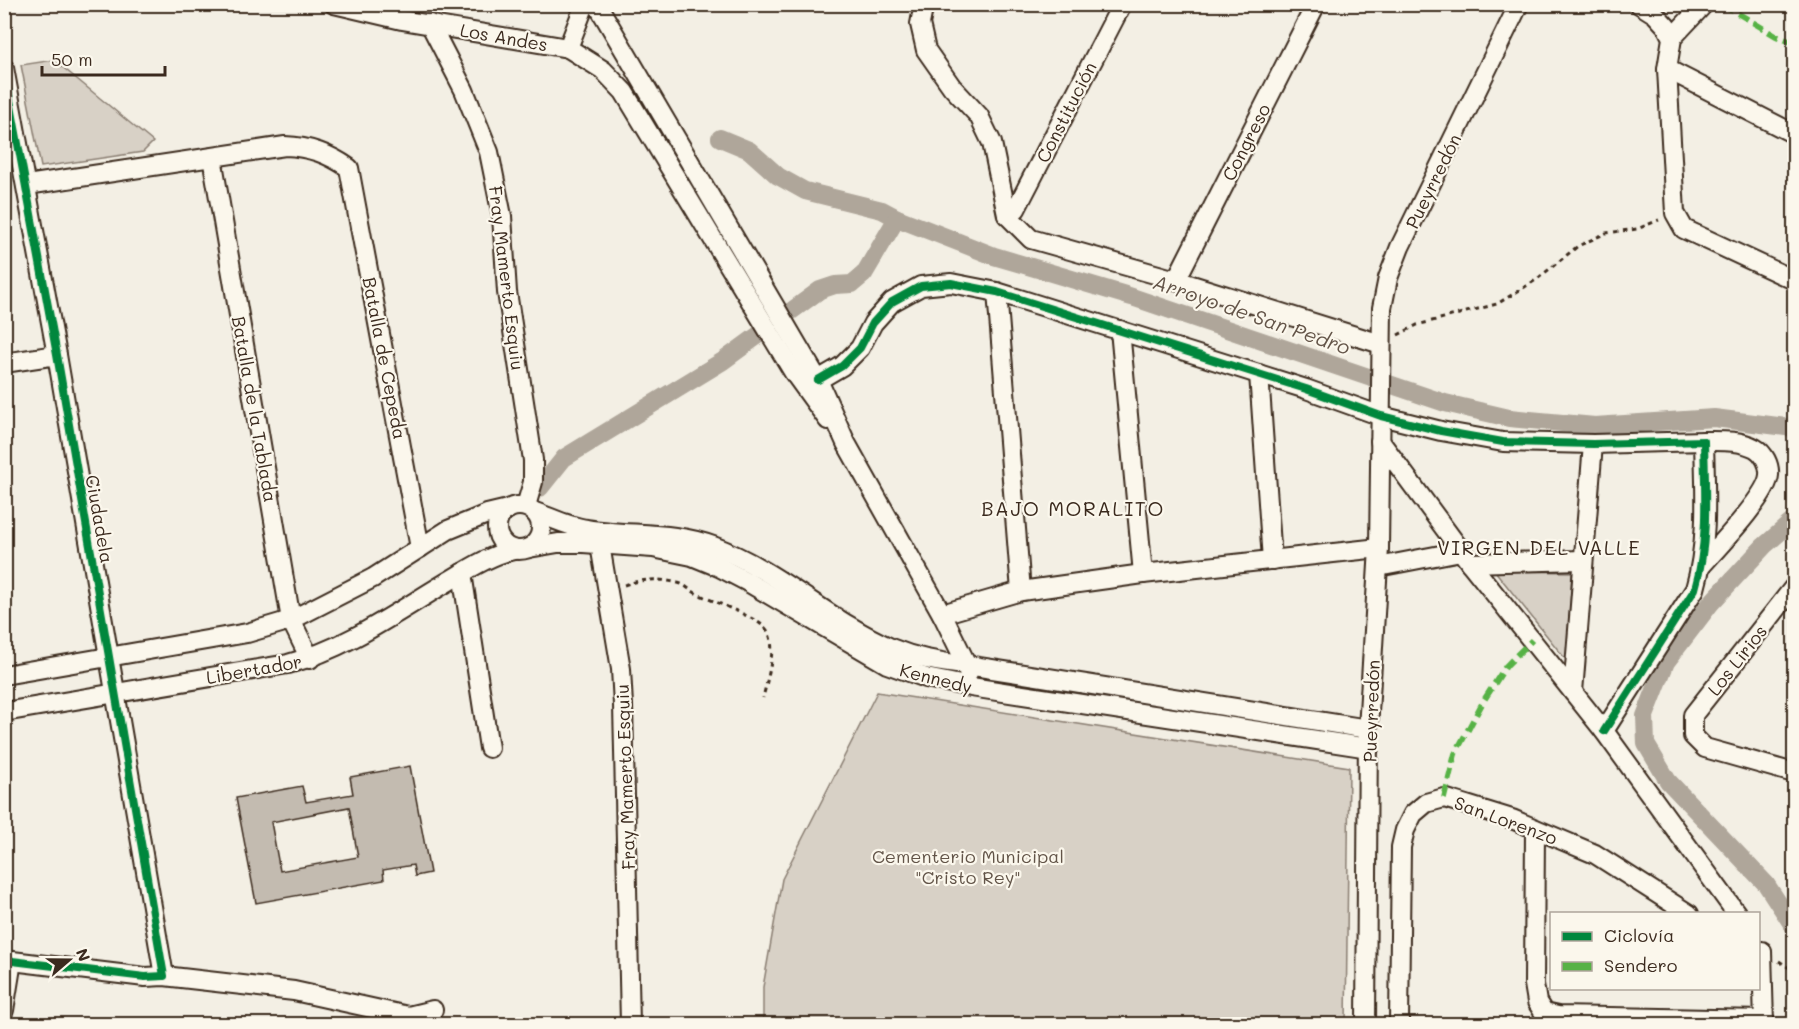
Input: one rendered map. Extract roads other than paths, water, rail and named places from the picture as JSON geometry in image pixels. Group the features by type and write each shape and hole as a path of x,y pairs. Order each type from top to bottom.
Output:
{"street":[{"name":"Los Andes","path":"334,4 405,12 430,24 568,48"},
{"path":"585,4 568,48 603,70 624,92 763,322 807,372"},
{"path":"597,4 779,312 807,372 942,614 967,665 971,687"},
{"path":"924,4 920,24 926,50 952,87 979,116 992,143 1007,215 1031,239 1176,280 1381,344"},
{"name":"Constitución","path":"1007,215 1016,210 1122,4"},
{"name":"Congreso","path":"1176,280 1316,4"},
{"name":"Pueyrredón","path":"1366,1024 1368,729 1378,567 1382,308 1388,278 1400,247 1519,4"},
{"path":"1639,4 1655,14 1666,26 1672,38"},
{"path":"1704,4 1672,38 1667,69 1675,213 1684,229 1794,280"},
{"name":"Fray Mamerto Esquiu","path":"430,24 464,90 489,152 502,216 507,292 533,460 533,482 523,509"},
{"name":"Ciudadela","path":"4,68 57,355 164,976"},
{"path":"1667,69 1794,134"},
{"name":"Batalla de Cepeda","path":"213,156 285,146 305,147 332,156 349,168 420,548"},
{"path":"27,185 213,156"},
{"name":"Batalla de la Tablada","path":"213,156 291,620 310,658"},
{"path":"807,372 843,366 860,348 873,323 892,302 921,286 951,283 998,292 1259,374 1381,407 1440,431 1503,442 1593,444 1730,441 1756,448 1766,458 1769,476 1760,496 1702,565"},
{"path":"998,292 1021,591"},
{"path":"1120,330 1143,574"},
{"path":"4,363 57,355"},
{"path":"1259,374 1272,560"},
{"path":"1380,441 1466,557 1604,731 1736,912"},
{"path":"1604,731 1695,589 1702,565 1706,510 1704,441"},
{"path":"1573,692 1593,444"},
{"path":"523,509 541,522 541,530 535,543 522,549 502,542 497,529 500,515 523,509"},
{"name":"Kennedy","path":"523,509 599,537 692,556 719,567 887,664 926,678 971,687 1369,748"},
{"name":"Libertador","path":"4,675 247,633 291,620 373,578 448,530 468,520 523,509"},
{"name":"Kennedy","path":"522,549 599,537 670,536 712,545 741,558 869,636 891,648 916,657 948,664 967,665 1368,729"},
{"name":"Fray Mamerto Esquiu","path":"599,537 621,669 630,1024"},
{"path":"942,614 1021,591 1143,574 1378,548"},
{"name":"Libertador","path":"4,712 288,664 310,658 358,635 462,573 497,555 522,549"},
{"path":"1378,567 1466,557 1583,560"},
{"path":"462,573 489,748"},
{"name":"Los Lirios","path":"1794,587 1694,716 1693,736 1705,748 1794,773"},
{"name":"San Lorenzo","path":"1399,1024 1401,847 1405,830 1413,814 1426,803 1444,798 1512,819 1595,854 1686,912"},
{"path":"1535,829 1534,984 1537,1002 1544,1013 1558,1016 1764,1022 1760,948"},
{"path":"4,1010 8,960 145,977 164,976 294,991 408,1016 433,1010"}],"waterway":[{"name":"Arroyo de San Pedro","path":"720,138 749,150 778,176 805,191 882,210 994,256 1132,297 1445,403 1509,418 1595,426 1714,418 1794,428"},
{"path":"540,488 564,458 723,361 820,290 835,285 852,284 864,274 897,218"},
{"name":"Arroyo de San Pedro","path":"1794,520 1764,546 1711,603 1666,662 1645,716 1646,744 1668,781 1766,884 1794,927"}],"district":[{"name":"BAJO MORALITO","path":"1073,508"},
{"name":"VIRGEN DEL VALLE","path":"1539,547"}],"park label":[{"name":"Cementerio Municipal \"Cristo Rey\"","path":"968,866"}]}
